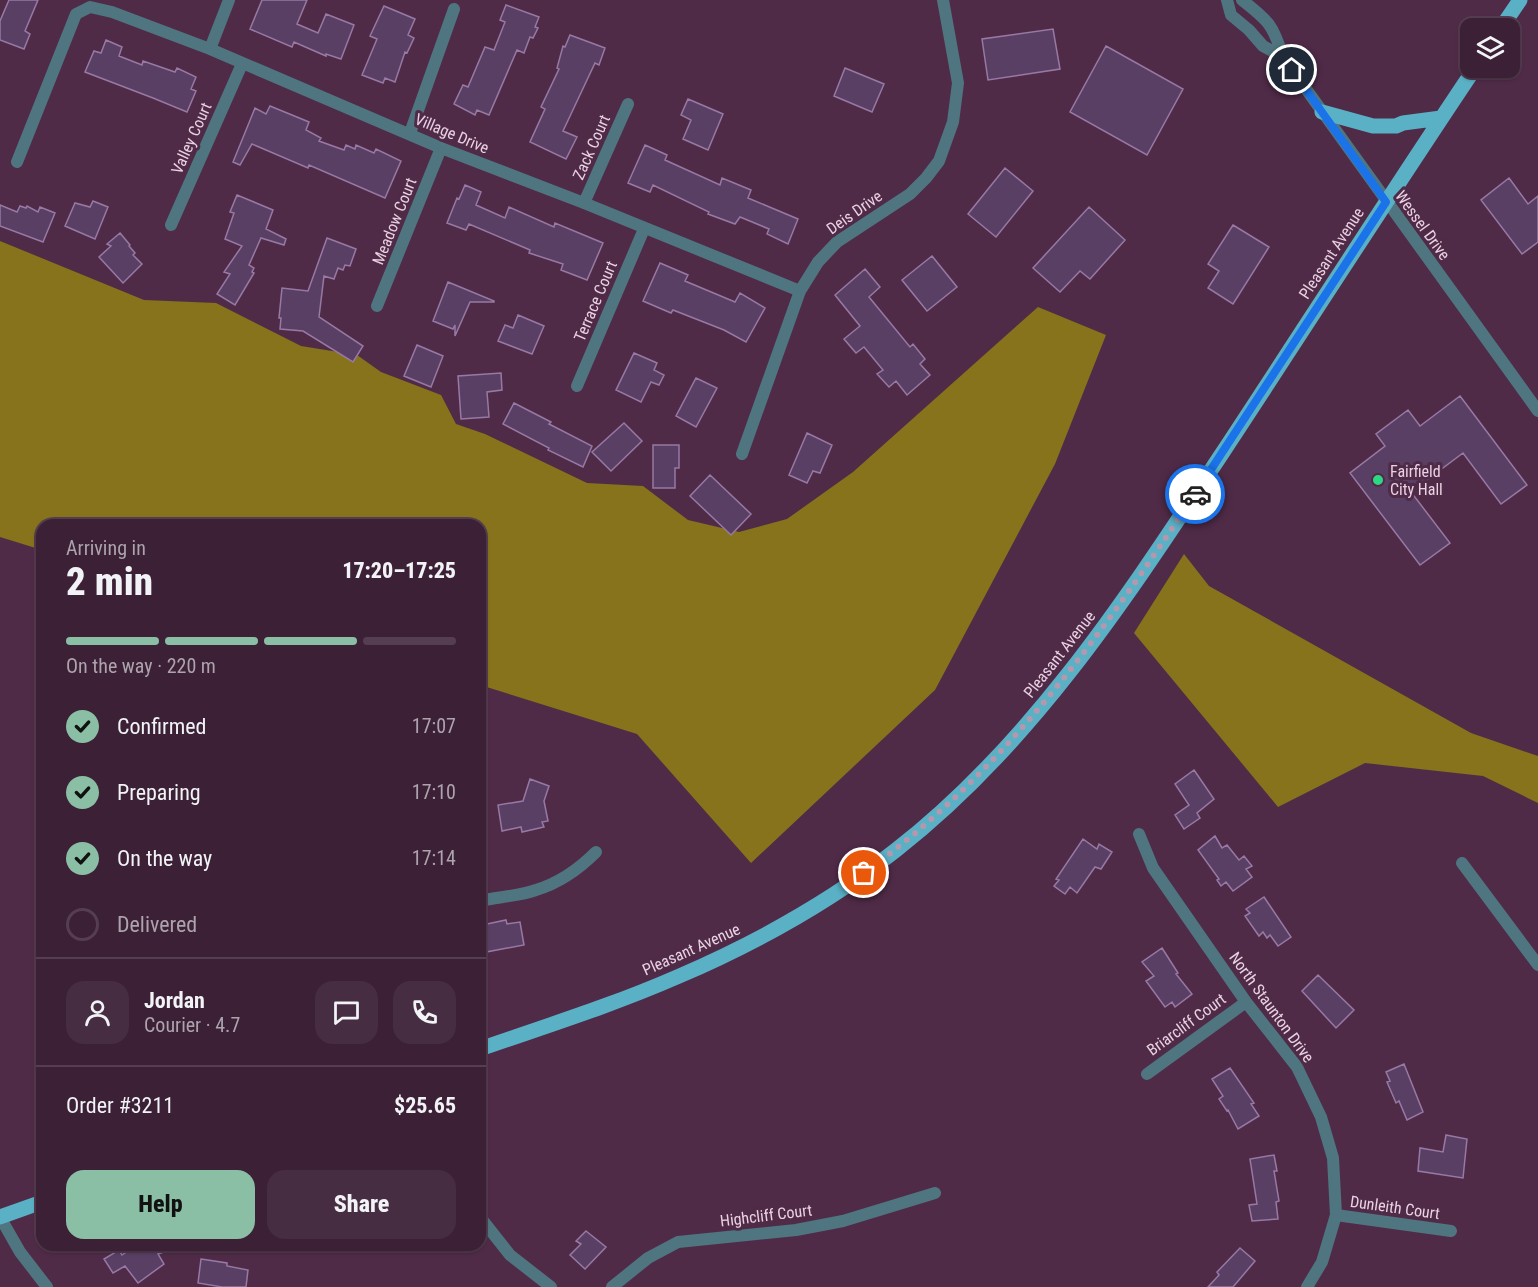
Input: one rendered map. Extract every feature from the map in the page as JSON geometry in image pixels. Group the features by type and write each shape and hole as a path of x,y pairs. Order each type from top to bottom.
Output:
{"main road":[{"path":"1508,18 1520,0"},
{"name":"Pleasant Avenue","path":"486,1047 677,978 740,948 832,895 895,851 957,797 1048,699 1118,608 1468,78"},
{"path":"1322,112 1373,126 1396,126 1441,118"},
{"path":"0,1217 36,1204"}],"street":[{"path":"210,49 229,0"},
{"name":"Deis Drive","path":"742,454 800,291 818,262 837,242 910,194 939,161 953,122 957,82 943,0"},
{"name":"Wessel Drive","path":"1227,0 1231,15 1263,46 1283,57"},
{"name":"Wessel Drive","path":"1242,0 1262,16 1275,31 1283,57 1538,411"},
{"name":"Village Drive","path":"17,162 76,14 90,7 112,12 210,49 441,148 584,203 800,291"},
{"path":"410,133 454,9"},
{"name":"Valley Court","path":"171,225 242,64"},
{"name":"Zack Court","path":"584,203 628,104"},
{"name":"Meadow Court","path":"377,306 441,148"},
{"name":"Terrace Court","path":"577,386 644,229"},
{"name":"North Staunton Drive","path":"1139,834 1153,868 1246,1002 1297,1067 1321,1117 1333,1158 1336,1215 1322,1262 1307,1287"},
{"path":"486,900 536,890 571,873 596,852"},
{"path":"1462,863 1538,965"},
{"name":"Briarcliff Court","path":"1147,1074 1246,1002"},
{"name":"Highcliff Court","path":"612,1287 648,1258 678,1242 796,1230 843,1221 935,1193"},
{"name":"Dunleith Court","path":"1336,1215 1451,1231"},
{"path":"0,1217 20,1252 46,1287"},
{"path":"486,1225 510,1255 551,1287"}],"shaded area":[{"path":"0,241 144,300 216,303 301,346 357,355 381,372 441,395 456,424 485,434 587,483 643,486 688,520 739,532 787,519 853,472 1038,307 1106,335 1055,464 935,690 751,863 637,734 486,687 486,519 36,519 36,548 0,537"},
{"path":"1184,554 1209,586 1471,733 1538,756 1538,803 1483,776 1365,763 1278,807 1134,633"}],"building":[{"path":"9,0 38,0 25,31 30,34 24,49 0,40 0,21"},
{"path":"262,0 307,0 297,24 318,33 326,14 354,25 341,59 326,54 326,56 294,42 292,47 250,29"},
{"path":"506,5 539,17 535,27 538,28 533,38 530,37 524,53 517,50 489,115 477,110 475,115 454,104 463,85 468,87 485,47 494,50 505,22 500,20"},
{"path":"384,6 415,19 408,35 414,38 407,53 405,52 395,82 385,78 383,83 362,75 377,39 370,36"},
{"path":"1053,29 1060,69 988,80 982,39"},
{"path":"570,35 605,48 599,65 595,63 563,131 577,137 566,159 530,142 545,109 541,107 559,69 557,68 563,46 565,47"},
{"path":"106,40 122,47 119,56 142,65 143,61 175,72 177,68 196,77 191,89 196,91 187,112 85,72 94,51 101,53"},
{"path":"1106,46 1183,89 1147,155 1070,112"},
{"path":"845,68 884,84 872,112 834,96"},
{"path":"688,99 723,114 708,150 683,139 691,120 681,115"},
{"path":"270,106 309,122 306,130 321,138 319,141 344,150 346,145 355,149 356,145 374,153 376,149 401,161 385,198 309,165 308,168 252,144 240,165 233,162 255,108 266,114"},
{"path":"645,145 667,155 665,160 720,185 722,178 751,190 748,198 798,219 788,244 767,234 769,229 740,217 735,224 708,214 709,212 653,185 650,192 628,183"},
{"path":"1005,168 1033,191 996,237 968,214"},
{"path":"1509,178 1528,204 1538,196 1538,242 1522,254 1481,200"},
{"path":"465,185 481,192 476,205 505,218 509,207 554,227 555,223 603,243 587,280 561,270 563,264 529,253 530,250 469,224 466,230 447,223"},
{"path":"237,195 273,210 266,229 286,239 284,245 261,238 249,265 254,268 252,272 254,273 235,305 217,294 230,274 224,272 242,246 225,239 234,213 230,212"},
{"path":"93,201 108,207 95,239 65,226 75,203 90,207"},
{"path":"0,205 17,212 20,206 26,208 27,206 38,212 40,207 55,213 43,242 0,226"},
{"path":"1089,207 1125,240 1090,279 1080,271 1060,292 1033,268"},
{"path":"1233,225 1269,247 1233,304 1208,288 1219,271 1208,264"},
{"path":"120,233 135,253 133,255 142,264 123,283 99,257 111,246 107,244"},
{"path":"327,238 356,249 350,266 345,265 343,270 338,268 334,279 324,276 319,317 363,346 353,362 303,331 280,329 282,288 308,291"},
{"path":"932,256 957,287 927,311 902,280"},
{"path":"660,263 688,275 685,281 735,302 740,293 765,308 746,342 724,330 673,310 671,313 643,301"},
{"path":"865,269 880,287 869,297 910,347 913,344 925,359 920,364 930,375 907,395 896,381 889,387 877,374 883,370 864,347 856,353 844,339 860,326 835,295"},
{"path":"448,282 494,301 470,302 455,336 455,325 453,329 433,321"},
{"path":"518,315 544,326 532,354 498,341 505,325 513,328"},
{"path":"417,345 443,356 431,387 404,376"},
{"path":"634,353 657,363 654,370 664,375 659,385 651,382 641,402 616,390"},
{"path":"501,373 502,390 487,392 489,417 461,419 458,376"},
{"path":"696,378 717,388 696,427 676,416"},
{"name":"Fairfield City Hall","path":"1460,396 1527,485 1501,504 1463,453 1411,492 1450,543 1420,565 1350,473 1385,446 1376,434 1408,410 1420,426"},
{"path":"514,403 592,446 583,467 503,424"},
{"path":"624,423 642,441 611,471 592,452"},
{"path":"807,433 832,445 820,473 813,471 807,483 789,475"},
{"path":"653,445 679,445 679,468 675,468 675,488 653,488"},
{"path":"710,475 751,514 731,535 690,496"},
{"path":"1194,770 1214,799 1197,813 1200,818 1184,829 1175,815 1189,805 1175,784"},
{"path":"530,779 549,786 544,801 548,821 542,822 544,827 522,832 521,827 502,831 498,805 523,801"},
{"path":"1215,836 1222,848 1227,845 1239,860 1244,856 1252,866 1246,869 1252,877 1233,891 1226,882 1221,886 1217,880 1219,879 1198,850"},
{"path":"1083,839 1097,849 1099,844 1112,852 1101,869 1095,867 1077,893 1070,887 1065,894 1054,886 1059,880 1056,879"},
{"path":"1264,897 1291,937 1278,946 1270,935 1267,938 1263,932 1259,936 1245,916 1250,913 1246,909"},
{"path":"506,920 507,924 520,922 524,945 486,952 486,924"},
{"path":"1162,948 1178,973 1176,974 1192,994 1175,1007 1172,1002 1165,1007 1146,981 1154,976 1142,962"},
{"path":"1318,975 1354,1010 1336,1028 1302,991"},
{"path":"1404,1064 1423,1112 1407,1120 1399,1101 1396,1103 1387,1082 1390,1081 1386,1072"},
{"path":"1230,1068 1254,1103 1251,1104 1259,1116 1238,1129 1219,1099 1223,1096 1212,1079"},
{"path":"1446,1135 1467,1139 1463,1178 1418,1171 1420,1148 1443,1152"},
{"path":"1274,1155 1279,1201 1276,1202 1278,1219 1252,1221 1249,1205 1257,1204 1250,1159"},
{"path":"586,1231 606,1247 585,1269 570,1255 581,1244 576,1241"},
{"path":"1240,1248 1255,1261 1233,1287 1208,1287 1219,1275 1217,1272"},
{"path":"117,1251 122,1255 128,1251 167,1251 158,1254 164,1264 138,1283 125,1266 113,1273 104,1259"},
{"path":"201,1259 227,1263 227,1266 248,1270 246,1287 222,1287 198,1283"}],"way so far":[{"path":"864,873 895,851 957,797 1048,699 1118,608 1195,494"}],"place":[{"name":"Fairfield City Hall","path":"1378,480"}],"route":[{"path":"1195,494 1386,202 1292,70"}]}
